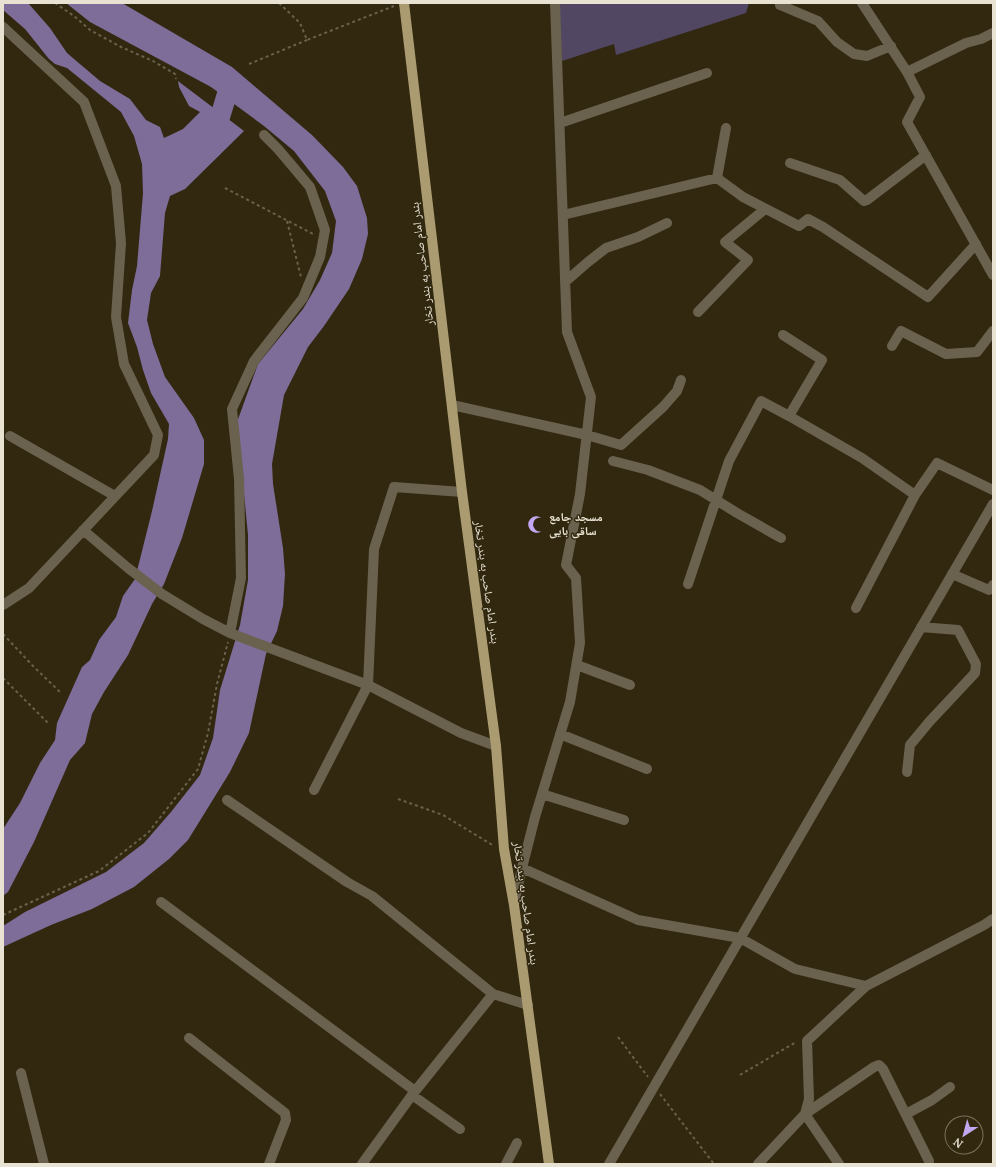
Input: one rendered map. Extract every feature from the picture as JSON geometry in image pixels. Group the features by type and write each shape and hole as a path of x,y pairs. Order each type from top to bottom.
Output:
{"main road":[{"name":"بندر امام صاحب به بندر تخار","path":"404,3 462,492 496,746 504,849 514,905 549,1164"}],"street":[{"path":"514,905 522,868 542,794 570,702 580,644 576,578 566,565 580,494 591,397 567,332 555,3"},
{"path":"862,3 891,46 920,97 907,122 993,275"},
{"path":"780,5 818,21 836,42 854,54 867,56 891,46"},
{"path":"3,27 84,102 116,186 121,243 116,317 124,364 158,435 154,455 29,588 3,605"},
{"path":"907,72 966,43 981,39 993,33"},
{"path":"560,123 707,74"},
{"path":"717,178 726,128"},
{"path":"230,633 241,578 239,479 232,409 254,361 304,298 320,257 325,230 310,187 278,149 264,135"},
{"path":"790,163 840,180 864,201 926,156"},
{"path":"563,215 717,178 743,197 799,226 808,219 823,227 928,297 976,244"},
{"path":"698,312 748,260 725,242 765,209"},
{"path":"565,282 606,248 638,237 667,223"},
{"path":"892,346 901,331 946,354 977,352 993,331"},
{"path":"782,335 822,360 789,416"},
{"path":"452,405 587,434 621,445 662,407 676,391 681,380"},
{"path":"688,584 729,461 761,401 862,458 915,494"},
{"path":"10,436 115,496"},
{"path":"613,461 648,470 700,490 781,538"},
{"path":"856,608 915,494 937,463 993,490"},
{"path":"314,790 368,685 374,549 394,487 462,492"},
{"path":"609,1164 993,504"},
{"path":"83,530 162,594 203,619 230,633 368,685 461,733 496,746"},
{"path":"952,574 989,590 993,585"},
{"path":"907,772 910,745 930,721 976,673 976,664 958,630 921,627"},
{"path":"577,665 630,685"},
{"path":"560,734 647,769"},
{"path":"542,794 624,820"},
{"path":"227,800 347,882 372,896 493,994 528,1006"},
{"path":"522,868 638,920 740,938 795,968 866,986"},
{"path":"161,902 460,1129"},
{"path":"839,1164 805,1114 809,1099 807,1042 866,986 993,919"},
{"path":"362,1164 413,1093 493,994"},
{"path":"189,1038 285,1114 286,1120 269,1164"},
{"path":"758,1164 805,1114 874,1067 879,1066 883,1069 929,1161"},
{"path":"21,1073 44,1164"},
{"path":"906,1114 932,1100 950,1087"},
{"path":"506,1164 517,1143"}],"path":[{"path":"55,3 74,16 90,30 121,47 153,61 175,74 176,79"},
{"path":"279,3 300,23 307,40"},
{"path":"249,64 386,8 404,3"},
{"path":"225,188 323,239"},
{"path":"287,220 305,293"},
{"path":"3,915 99,871 148,833 198,768 208,733 217,684 230,633"},
{"path":"3,634 61,693"},
{"path":"3,678 48,723"},
{"path":"398,799 443,815 492,846 504,849"},
{"path":"618,1037 714,1164"},
{"path":"740,1075 801,1040 807,1042"}],"shaded area":[{"path":"3,3 28,3 50,28 67,53 100,81 130,99 146,120 160,127 164,138 183,129 200,112 189,106 179,87 178,81 244,131 185,189 170,196 165,213 160,276 151,293 147,320 153,344 165,377 194,418 204,440 204,464 182,538 164,584 152,604 128,655 104,692 92,714 85,743 70,760 34,842 8,892 3,896 3,829 20,803 40,763 55,740 57,723 82,667 90,660 99,640 116,617 123,596 135,579 168,439 169,424 151,393 128,323 137,266 143,193 142,164 134,136 121,112 67,68 55,64 49,59 25,29 3,10"},
{"path":"66,3 122,3 232,67 312,135 343,167 357,186 367,218 368,234 362,259 349,289 308,347 284,395 272,464 273,484 283,548 285,574 283,606 277,631 266,654 249,733 230,772 188,840 169,859 134,887 92,909 51,925 3,947 3,926 25,912 106,872 144,843 200,775 213,738 220,690 240,625 248,580 248,535 237,422 258,364 303,309 320,280 332,253 336,221 325,191 294,151 264,126 211,87 90,22"},
{"path":"559,3 749,3 746,13 616,55 614,44 562,61"}],"waterway":[{"path":"208,138 216,130 231,81"}],"place":[{"name":"مسجد جامع ساقی بایی","path":"536,524"}]}
